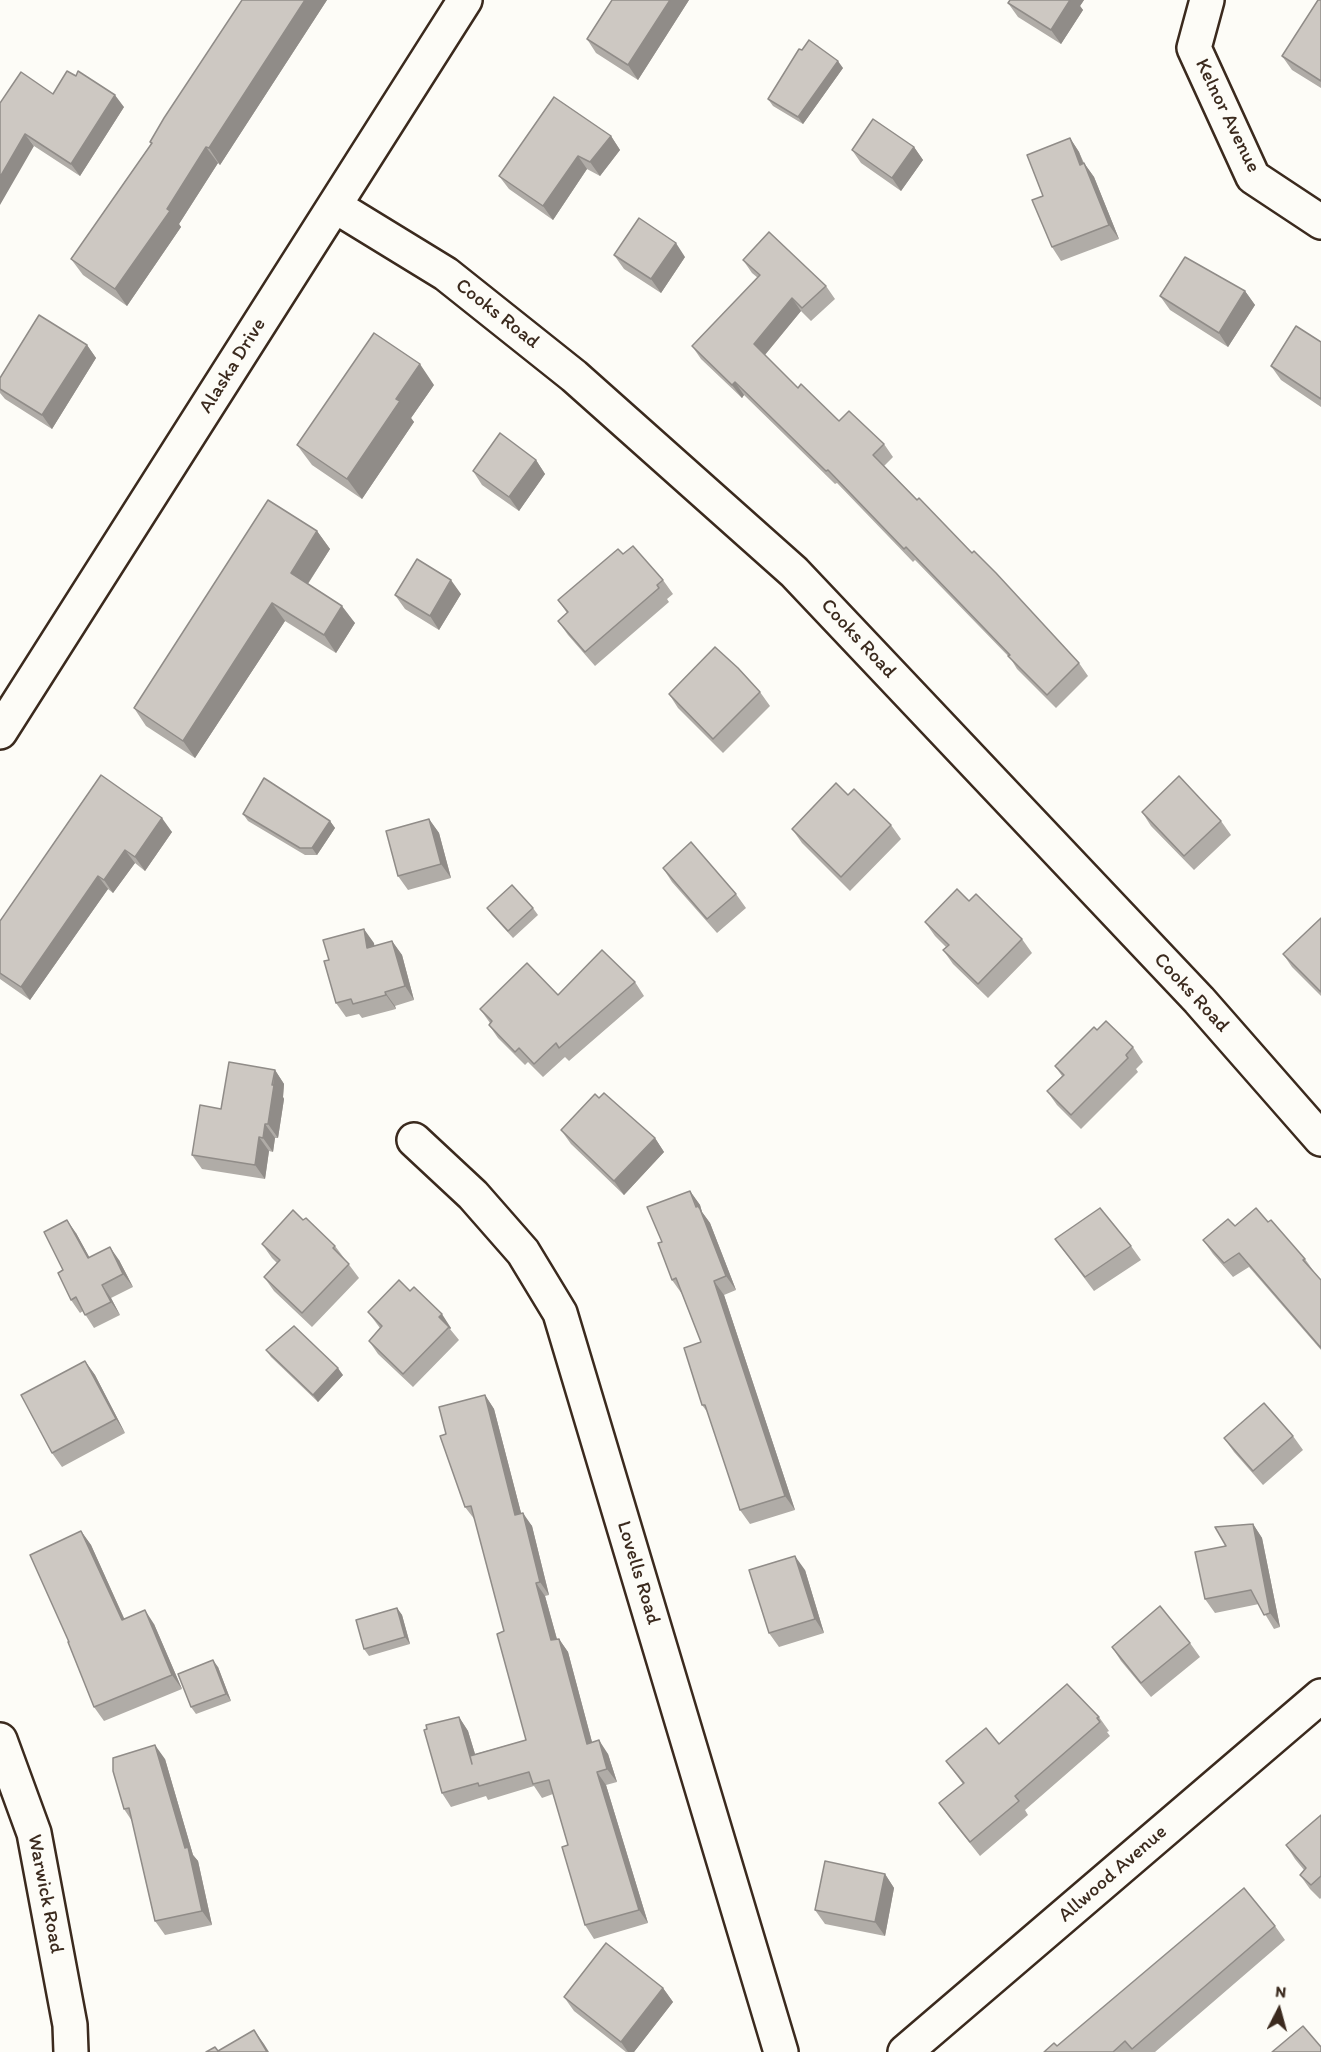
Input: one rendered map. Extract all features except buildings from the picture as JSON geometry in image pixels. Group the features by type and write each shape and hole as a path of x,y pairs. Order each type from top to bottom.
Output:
{"street":[{"name":"Alaska Drive","path":"0,732 465,0"},
{"name":"Kelnor Avenue","path":"1207,0 1194,48 1253,177 1321,222"},
{"name":"Cooks Road","path":"335,206 446,274 528,339 574,376 794,572 1198,1000 1321,1139"},
{"name":"Lovells Road","path":"414,1140 473,1195 523,1252 560,1313 781,2052"},
{"name":"Allwood Avenue","path":"905,2052 1321,1696"},
{"name":"Warwick Road","path":"0,1740 34,1833 70,2025 71,2052"}]}
